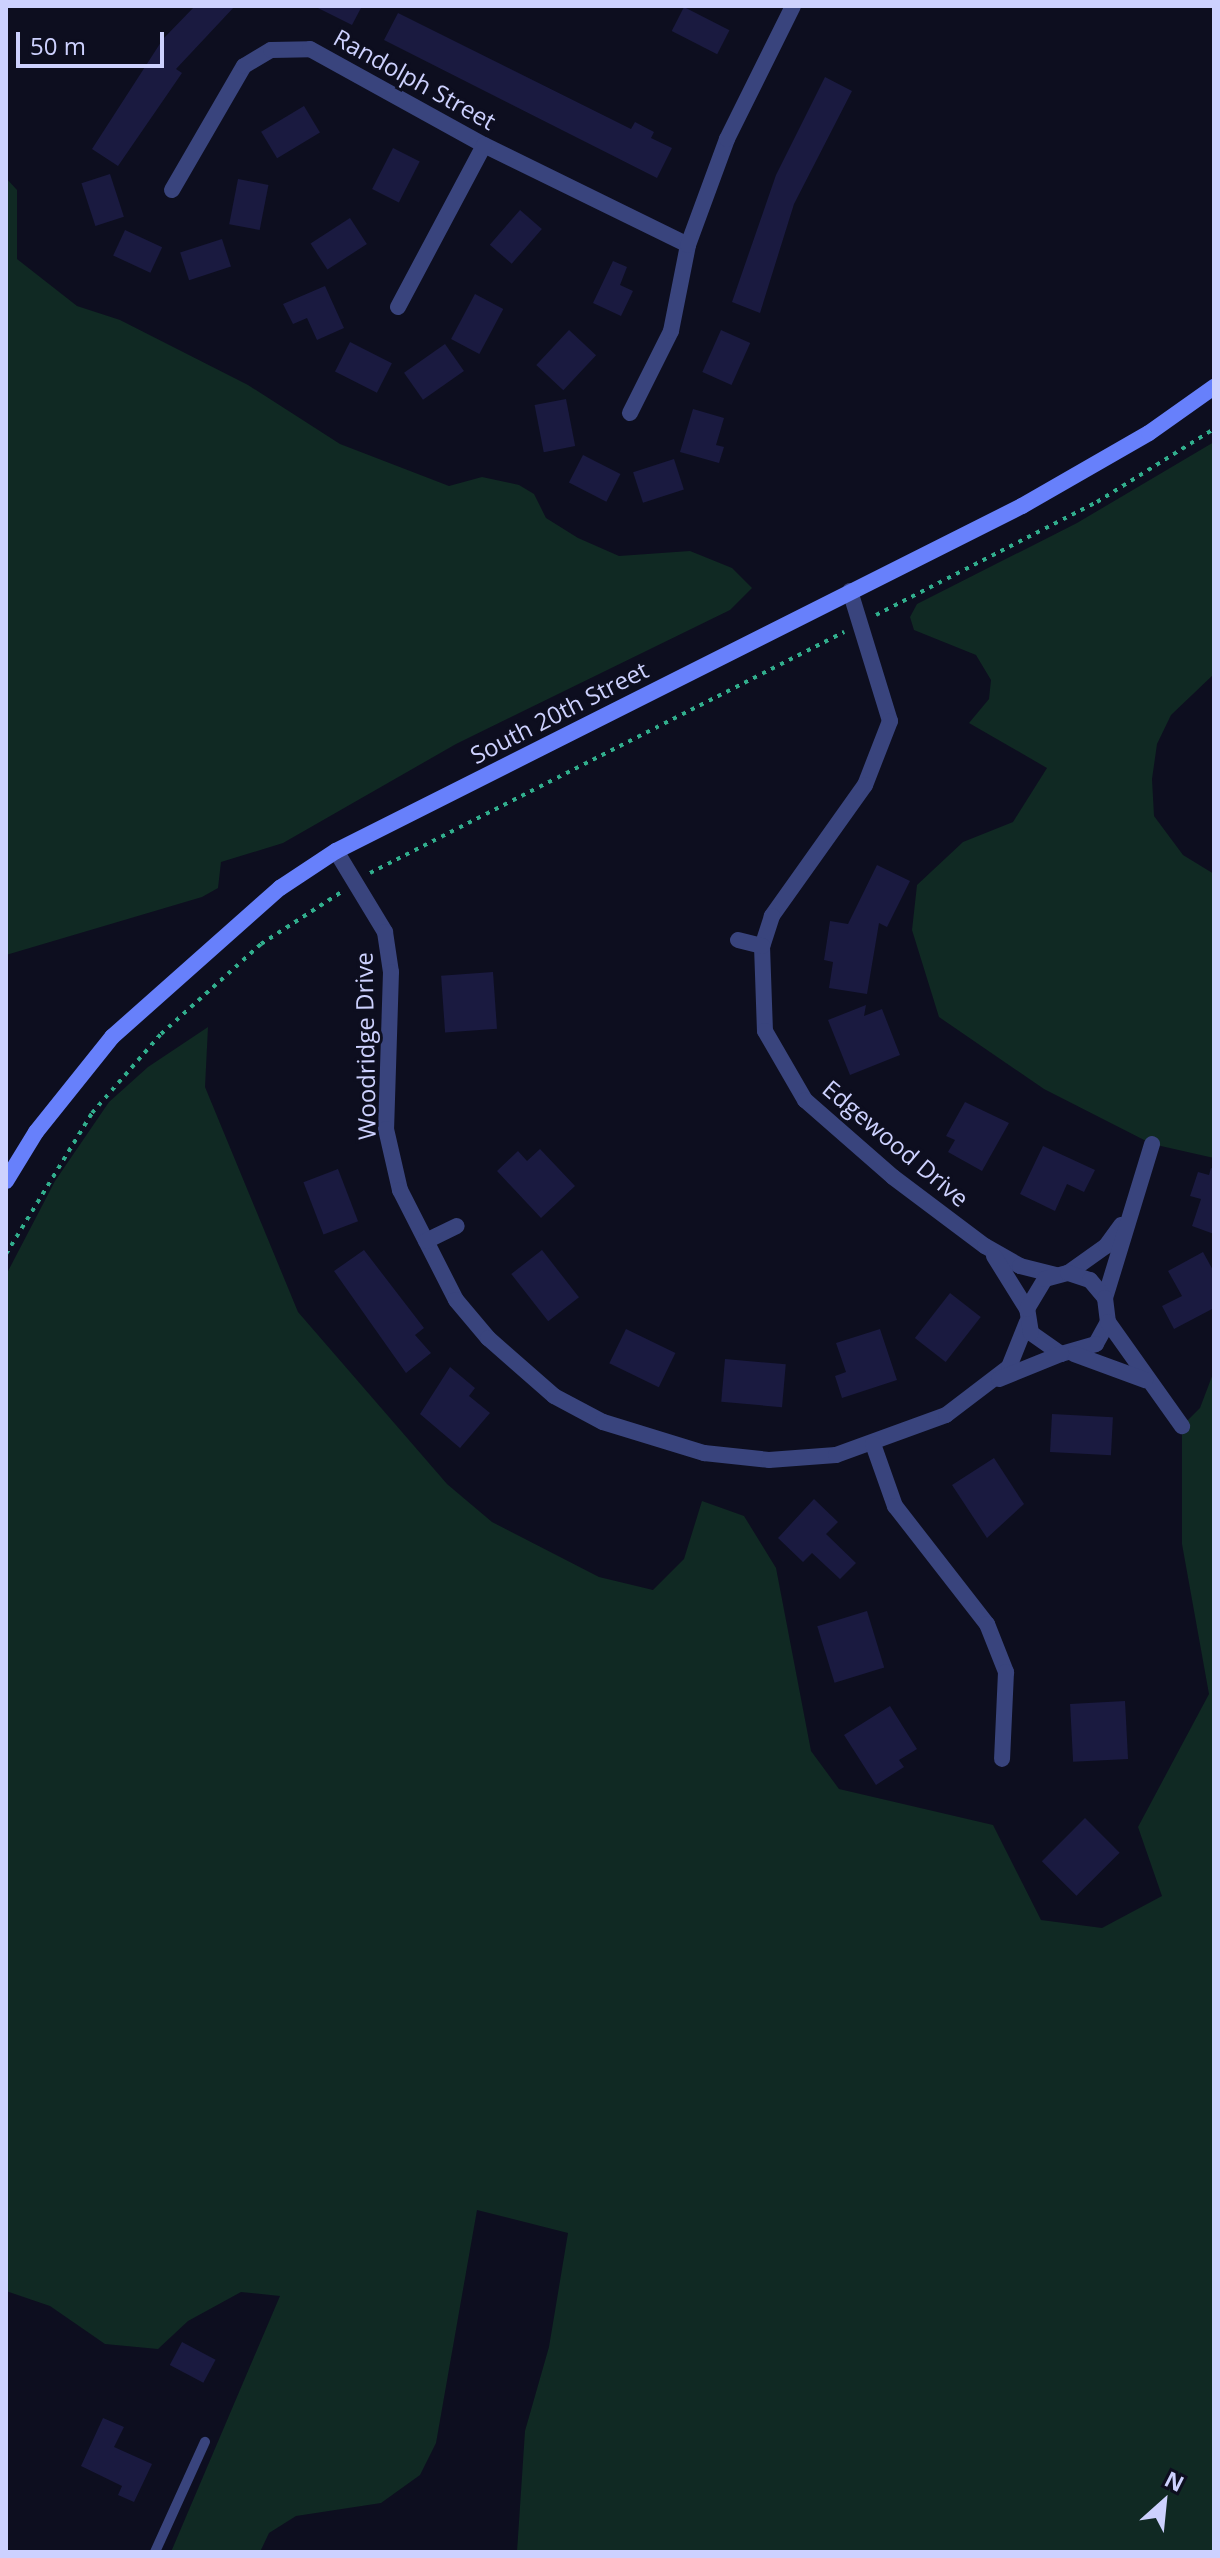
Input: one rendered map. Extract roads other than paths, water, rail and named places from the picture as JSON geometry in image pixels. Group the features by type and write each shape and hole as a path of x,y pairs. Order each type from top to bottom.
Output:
{"main road":[{"name":"South 20th Street","path":"6,1181 54,1107 112,1037 227,929 336,851 1022,506 1149,433 1214,387"}],"street":[{"path":"630,413 671,331 688,245 727,139 789,8"},
{"name":"Randolph Street","path":"172,190 244,66 271,50 310,49 484,145 688,245"},
{"path":"398,307 484,145"},
{"name":"Edgewood Drive","path":"850,591 865,621 889,699 884,742 865,785 783,895 762,946 765,1031 805,1100 985,1246"},
{"name":"Woodridge Drive","path":"336,851 385,932 391,972 386,1129 400,1190 456,1300 488,1338 554,1396 603,1422 704,1453 769,1460 836,1455 946,1415 997,1380 1067,1354"},
{"path":"738,940 762,946"},
{"path":"1152,1144 1128,1213 1105,1298 1108,1322 1182,1426"},
{"path":"1027,1315 1036,1287 1106,1246 1128,1213"},
{"path":"426,1241 457,1226"},
{"path":"985,1246 1020,1266 1090,1280 1105,1298"},
{"path":"985,1246 1027,1315 1039,1343 1150,1383"},
{"name":"Woodridge Drive","path":"997,1380 1019,1349 1027,1315"},
{"path":"1067,1354 1096,1344 1108,1322"},
{"path":"873,1444 895,1506 987,1624 1006,1672 1002,1759"}],"lane":[{"path":"155,2552 205,2442"}]}
